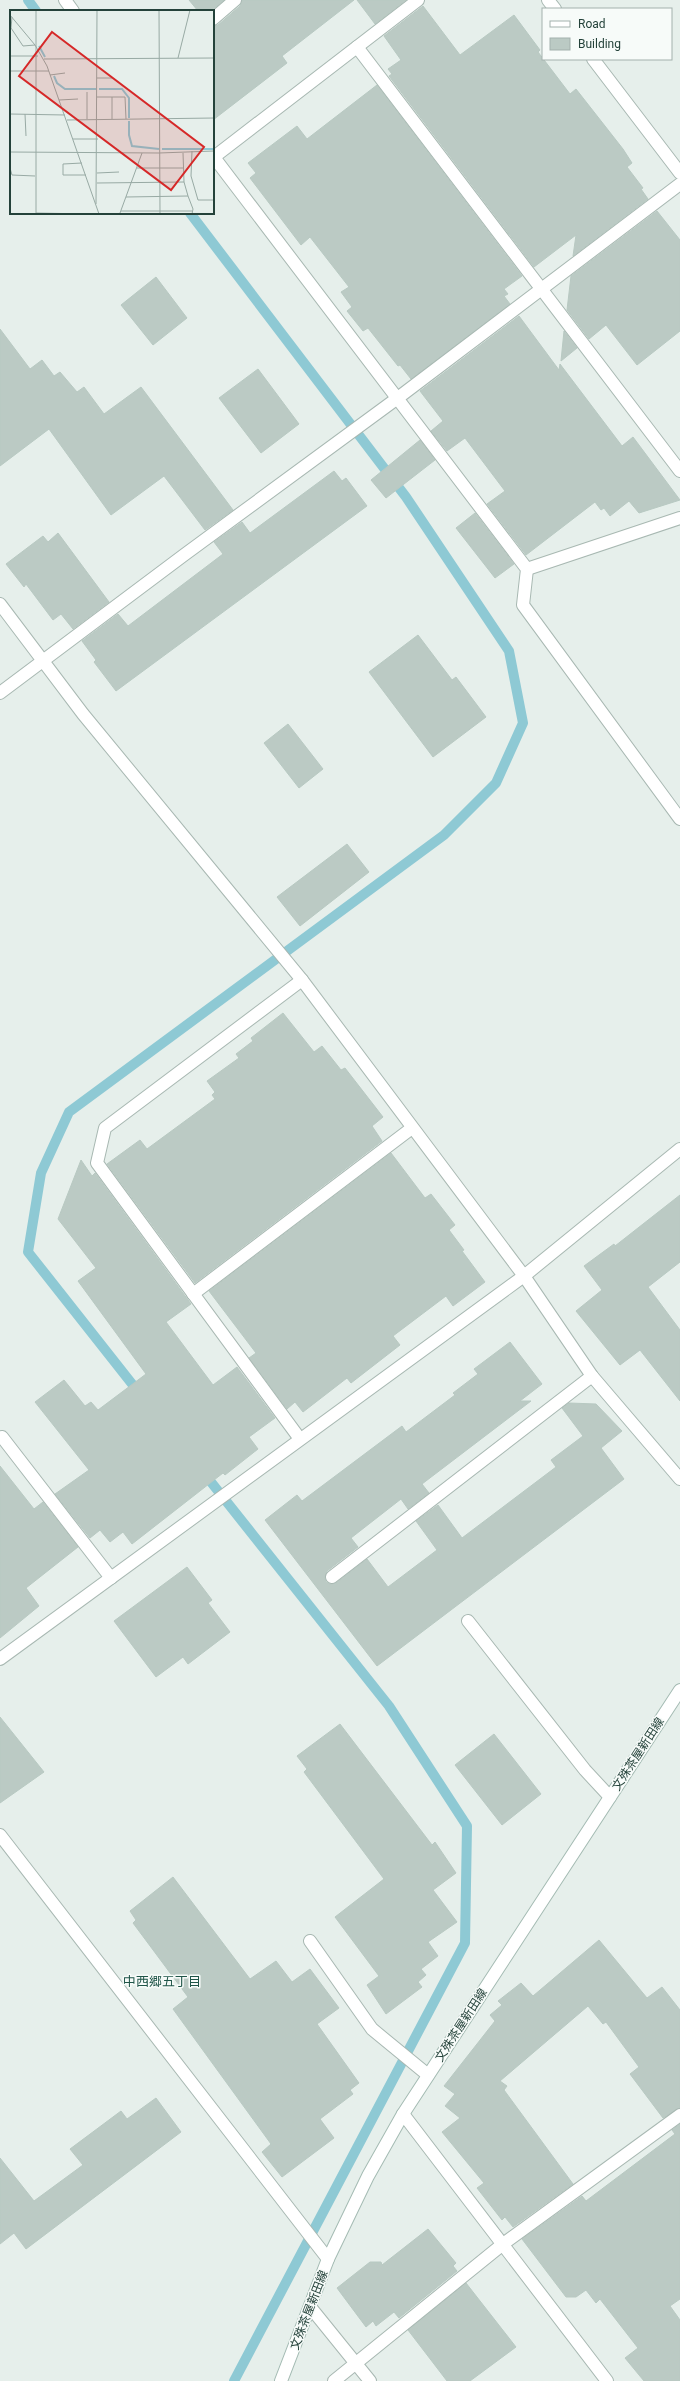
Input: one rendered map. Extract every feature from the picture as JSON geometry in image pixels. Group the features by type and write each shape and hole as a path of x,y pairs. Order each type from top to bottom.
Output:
{"street":[{"path":"65,0 72,10"},
{"path":"214,18 235,0"},
{"path":"418,0 214,157 399,397 428,440 528,569 524,605 680,819"},
{"path":"548,0 554,8"},
{"path":"357,47 680,471"},
{"path":"594,60 680,174"},
{"path":"0,693 399,397 680,184"},
{"path":"528,569 680,518"},
{"path":"0,604 83,714 302,980 524,1276 592,1376 680,1479"},
{"path":"300,1439 97,1163 105,1128 302,980"},
{"path":"193,1294 412,1128"},
{"path":"0,1659 524,1276 680,1149"},
{"path":"332,1577 592,1376"},
{"path":"2,1437 111,1578"},
{"path":"468,1621 585,1770 610,1797"},
{"name":"文殊茶屋新田線","path":"281,2381 311,2308 328,2259 368,2176 403,2114 680,1690"},
{"path":"0,1835 328,2259"},
{"path":"310,1942 372,2029 428,2075"},
{"path":"403,2114 607,2381"},
{"path":"334,2381 503,2244 680,2115"},
{"path":"311,2308 370,2381"}],"building":[{"path":"189,0 224,0 212,10 197,10"},
{"path":"242,0 354,0 282,56 287,63 214,119 214,26 218,25 240,6"},
{"path":"357,0 406,0 375,24"},
{"path":"423,6 460,55 514,15 540,50 538,52 542,57 542,60 544,60 570,94 576,89 623,149 632,163 627,167 643,188 641,189 648,199 573,256 576,235 534,267 389,76 392,74 388,69 401,60 384,36"},
{"path":"377,85 522,276 504,289 508,294 504,296 510,304 411,379 400,365 398,366 368,328 363,331 347,311 352,307 341,292 349,287 310,237 301,245 250,178 256,173 248,163 297,126 307,139"},
{"path":"657,211 680,240 680,331 637,365 606,325 589,339 567,310 571,276"},
{"path":"156,277 187,318 153,345 121,305"},
{"path":"519,316 559,370 560,364 622,446 633,437 680,500 639,513 629,501 610,516 604,508 601,510 595,502 526,555 487,504 505,491 465,438 447,451 431,431 443,421 420,391"},
{"path":"0,329 30,369 42,360 54,376 60,372 77,392 84,387 104,414 141,387 233,510 205,530 164,476 111,515 49,429 0,466"},
{"path":"564,331 577,348 561,361"},
{"path":"258,369 299,424 261,453 219,398"},
{"path":"420,440 435,460 386,498 371,480"},
{"path":"334,471 342,481 346,478 367,506 116,691 94,662 96,660 82,641 118,614 128,626 223,554 214,542 242,522 250,533"},
{"path":"475,513 514,564 495,578 456,528"},
{"path":"58,533 109,602 73,629 61,614 53,620 26,584 24,587 6,564 43,536 48,542"},
{"path":"418,635 452,680 456,677 486,717 433,757 369,672"},
{"path":"288,724 323,769 299,788 264,743"},
{"path":"347,844 369,872 300,926 277,897"},
{"path":"283,1013 314,1052 322,1046 341,1070 345,1068 383,1117 372,1126 382,1141 195,1283 107,1164 140,1140 147,1149 215,1099 212,1095 215,1092 207,1081 239,1058 236,1054 253,1041 251,1038"},
{"path":"391,1153 425,1198 431,1194 455,1225 449,1230 464,1250 462,1251 485,1282 453,1306 446,1296 393,1336 400,1345 351,1383 347,1378 303,1412 295,1402 287,1409 249,1358 256,1353 209,1291"},
{"path":"81,1160 92,1176 95,1173 191,1304 166,1322 213,1385 237,1367 275,1418 249,1437 258,1449 225,1475 223,1473 132,1544 123,1532 110,1542 100,1530 90,1538 55,1494 89,1470 35,1402 64,1380 85,1406 91,1402 98,1410 146,1374 78,1281 96,1268 58,1219"},
{"path":"680,1195 680,1262 648,1287 680,1330 680,1401 640,1350 620,1365 576,1311 602,1290 584,1266 614,1244 615,1246"},
{"path":"510,1342 542,1384 520,1401 531,1401 422,1484 429,1493 408,1509 401,1499 351,1538 358,1547 327,1571 325,1578 326,1582 330,1584 336,1583 367,1559 388,1587 437,1550 416,1521 438,1505 462,1538 556,1467 551,1460 583,1436 562,1408 569,1403 596,1404 622,1431 601,1448 624,1479 377,1666 265,1520 297,1495 302,1501 402,1426 406,1432 455,1395 453,1393 478,1374 474,1369"},
{"path":"0,1466 34,1509 43,1502 78,1547 26,1588 39,1606 0,1638"},
{"path":"187,1567 212,1600 208,1603 230,1632 188,1664 183,1657 156,1677 114,1621"},
{"path":"0,1717 44,1772 0,1803"},
{"path":"340,1724 432,1845 435,1842 456,1873 433,1890 457,1922 428,1942 438,1956 421,1969 426,1975 418,1982 422,1987 386,2014 367,1985 379,1976 335,1917 384,1879 304,1772 307,1769 297,1756"},
{"path":"494,1734 541,1794 502,1825 455,1765"},
{"path":"173,1877 250,1979 276,1961 292,1982 310,1969 339,2008 317,2024 359,2083 350,2090 353,2094 320,2119 334,2138 282,2177 262,2152 271,2144 173,2009 188,1997 133,1923 136,1920 130,1911"},
{"path":"599,1940 647,1998 662,1987 680,2010 680,2108 663,2118 630,2074 639,2067 606,2022 603,2024 588,2006 500,2081 507,2086 504,2090 573,2184 513,2227 505,2217 502,2220 477,2188 484,2183 442,2132 460,2118 445,2106 455,2094 444,2086 495,2021 490,2015 502,2005 498,2001 521,1983 533,1996"},
{"path":"156,2098 181,2132 26,2249 14,2233 0,2244 0,2158 34,2201 83,2165 70,2149 121,2111 127,2119"},
{"path":"680,2124 680,2299 670,2306 680,2320 680,2381 644,2381 625,2358 638,2348 600,2299 596,2303 586,2290 576,2297 566,2297 522,2239 582,2196 586,2201 675,2134 672,2130"},
{"path":"428,2229 456,2263 453,2266 457,2271 399,2318 394,2312 376,2326 373,2321 366,2327 337,2288 370,2262 381,2262 382,2265"},
{"path":"466,2283 516,2347 470,2381 447,2381 408,2330"}],"waterway":[{"path":"28,0 35,10"},
{"path":"140,1394 28,1252 41,1173 69,1112 444,835 496,783 523,723 509,651 406,497 191,214"},
{"path":"203,1472 389,1706 467,1826 465,1943 234,2381"}],"district":[{"name":"中西郷五丁目","path":"162,1981"}]}
